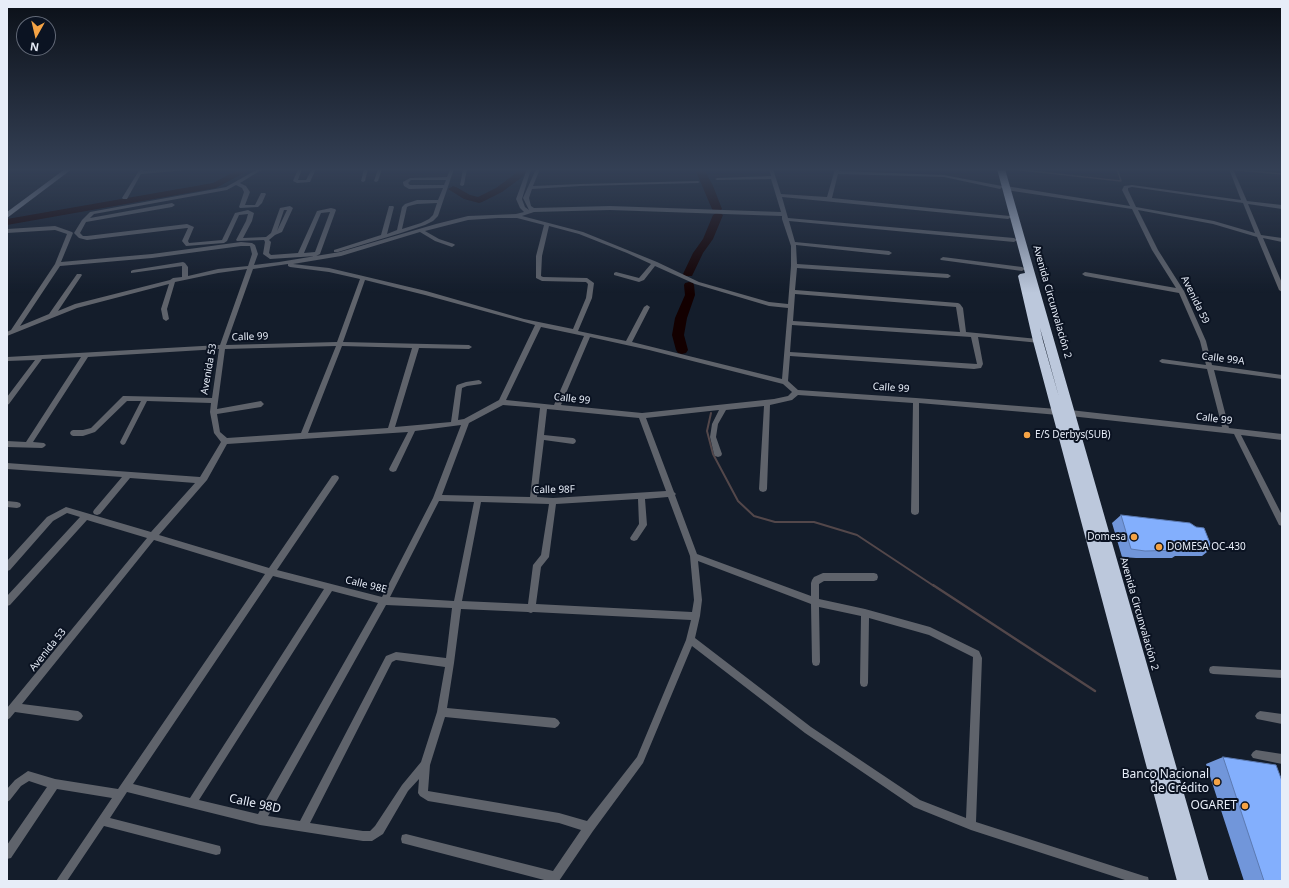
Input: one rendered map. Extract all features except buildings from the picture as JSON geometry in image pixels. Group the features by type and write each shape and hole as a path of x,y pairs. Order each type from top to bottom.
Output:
{"highway":[{"name":"Avenida Circunvalación 2","path":"1007,210 1038,341 1064,413 1200,881"},
{"name":"Avenida Circunvalación 2","path":"1009,210 1064,413 1186,881"}],"street":[{"path":"10,333 58,264 74,233 92,213 106,210"},
{"path":"84,221 142,210"},
{"path":"273,234 281,210"},
{"path":"289,210 282,227 278,232 267,239 266,254 270,257 335,251 423,224 431,220 437,210"},
{"path":"300,255 319,212 330,210"},
{"path":"318,253 333,210"},
{"path":"383,236 390,210"},
{"path":"399,232 404,210"},
{"path":"10,333 75,306 173,280 341,254 438,225 468,218 517,216 531,211 546,210"},
{"path":"657,210 784,217 1014,240"},
{"path":"783,210 793,243 794,266 784,382"},
{"path":"943,210 1008,217"},
{"name":"Avenida 59","path":"1135,210 1155,250 1181,290 1203,341 1226,431"},
{"path":"1147,210 1214,223 1259,236 1282,240"},
{"path":"1248,210 1279,279 1282,290"},
{"path":"224,241 237,214 248,212 251,213 249,221 239,240"},
{"path":"517,216 581,233 654,263 697,283 762,302 791,306"},
{"path":"546,224 539,256 538,277 542,279 587,280 591,283 589,298 574,331"},
{"path":"7,231 55,228 87,238 187,226 191,227 185,241 188,245 263,237 267,239"},
{"path":"422,231 437,240 452,245"},
{"path":"793,243 889,253"},
{"path":"58,264 101,262 241,244 252,245 255,254 266,252"},
{"name":"Avenida 53","path":"7,715 152,537 201,480 225,441 217,433 213,412 222,347 255,254"},
{"path":"943,259 1022,269"},
{"path":"616,274 639,280 654,263"},
{"path":"133,272 183,264 185,267 184,278"},
{"path":"279,264 329,270 426,293 539,324 588,334 784,382 796,392"},
{"path":"794,266 948,276"},
{"path":"1085,274 1181,290"},
{"path":"51,316 79,275"},
{"path":"304,434 363,278"},
{"path":"166,319 164,310 173,280"},
{"path":"792,292 958,305 960,308 964,334"},
{"path":"628,344 647,307"},
{"path":"790,323 964,334 1038,341"},
{"path":"225,441 304,434 412,429 454,424 466,421 502,402 539,324"},
{"path":"556,408 588,334"},
{"path":"787,354 974,367 979,366 980,364 974,335"},
{"name":"Calle 99","path":"7,359 222,347 339,344 469,348"},
{"path":"391,430 416,346"},
{"path":"28,444 86,355"},
{"path":"7,402 40,358"},
{"name":"Calle 99A","path":"1162,361 1282,377"},
{"path":"454,424 459,387 466,384 479,382"},
{"name":"Calle 99","path":"502,402 642,416 767,403 790,398 796,392 916,400 1064,413 1282,437"},
{"path":"73,433 83,433 93,430 104,421 123,399 214,401"},
{"path":"123,442 145,400"},
{"path":"915,512 916,400"},
{"path":"763,489 767,403"},
{"path":"213,412 261,404"},
{"path":"533,501 544,406"},
{"path":"718,454 713,437 715,424 724,407"},
{"path":"406,839 554,879 589,827 640,760 690,640 698,600 694,556 642,416"},
{"path":"260,820 384,602 437,498 466,421"},
{"path":"393,469 412,429"},
{"path":"1236,432 1282,523"},
{"path":"541,437 573,441"},
{"path":"7,444 42,445"},
{"path":"7,466 127,476 201,480"},
{"path":"97,512 127,476"},
{"path":"61,881 335,478"},
{"name":"Calle 98F","path":"437,498 553,501 672,494"},
{"path":"634,538 643,525 641,496"},
{"path":"478,499 457,605 442,712 426,765 423,793 428,796 559,818 589,827"},
{"path":"531,609 537,565 545,557 553,501"},
{"path":"7,504 17,505"},
{"name":"Calle 98E","path":"7,567 50,519 66,510 272,572 384,602 696,616"},
{"path":"7,602 86,516"},
{"path":"694,556 816,602 865,613 930,631 976,654 978,658 971,825"},
{"path":"816,662 815,583 817,580 823,578 874,577"},
{"path":"192,803 330,587"},
{"path":"864,684 865,613"},
{"path":"690,640 808,730 917,804 971,825 1144,881"},
{"path":"304,826 389,659 396,656 450,663"},
{"path":"1213,670 1282,674"},
{"path":"14,707 78,716"},
{"path":"442,712 555,723"},
{"path":"1260,716 1282,719"},
{"path":"1256,755 1282,759"},
{"name":"Calle 98D","path":"7,797 18,783 28,776 55,784 122,791 192,803 260,820 362,836 372,836 379,830 404,788 426,765"},
{"path":"7,854 55,784"},
{"path":"102,820 216,850"}],"waterway":[{"path":"7,222 72,210"},
{"path":"688,274 698,253 708,239 718,215"},
{"path":"682,350 678,335 681,318 690,295 689,285"},
{"path":"711,413 707,431 713,454 738,501 754,516 775,522 814,522 857,535 934,586"},
{"path":"933,585 1095,691"}],"place":[{"name":"E/S Derbys(SUB)","path":"1027,435"},
{"name":"Domesa","path":"1134,537"},
{"name":"DOMESA OC-430","path":"1159,547"},
{"name":"Banco Nacional de Crédito","path":"1217,782"},
{"name":"OGARET","path":"1245,806"}]}
